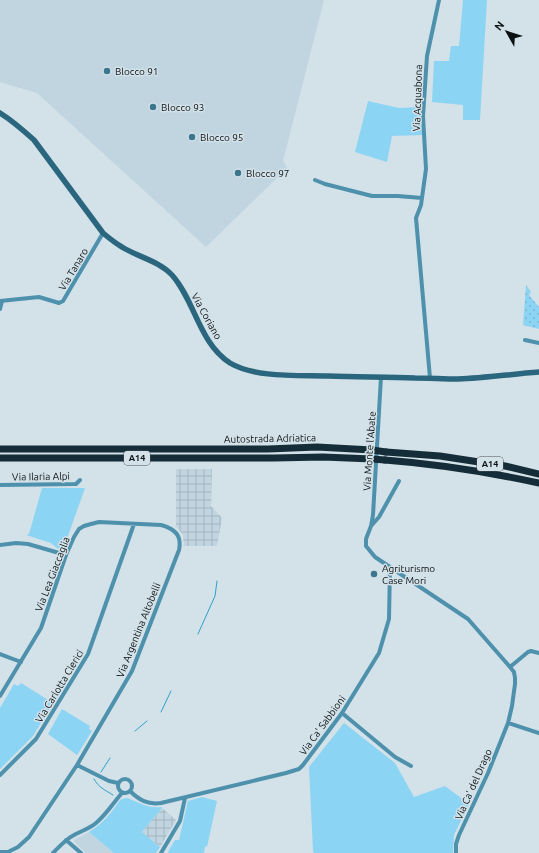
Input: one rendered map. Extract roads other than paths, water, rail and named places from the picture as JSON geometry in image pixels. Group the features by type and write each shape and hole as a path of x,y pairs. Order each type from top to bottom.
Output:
{"highway":[{"name":"Autostrada Adriatica","path":"0,449 268,449 317,447 440,456 505,466 539,474"},
{"name":"Autostrada Adriatica","path":"0,458 323,457 372,459 415,462 453,467 539,483"}],"main road":[{"name":"Via Coriano","path":"0,113 16,124 34,140 103,233 123,248 159,264 172,275 181,288 201,328 212,345 221,356 231,363 244,369 266,374 456,379 539,372"}],"street":[{"name":"Via Acquabona","path":"430,378 416,218 422,198 426,169 423,116 427,56 439,0"},
{"path":"315,180 372,196 422,198"},
{"name":"Via Tanaro","path":"0,309 1,301 39,297 59,303 63,301 103,233"},
{"path":"525,340 539,343"},
{"name":"Via Monte l'Abate","path":"381,377 373,515 366,539 366,546 374,557 468,620 510,667"},
{"name":"Via Ilaria Alpi","path":"0,485 76,484 80,480"},
{"name":"Via Monte l'Abate","path":"371,526 379,517 399,481"},
{"name":"Via Lea Giaccaglia","path":"0,696 41,628 66,555 74,536 79,529 99,522 161,526"},
{"name":"Via Carlotta Clerici","path":"0,775 36,739 88,654 134,524"},
{"name":"Via Argentina Altobelli","path":"0,852 8,852 18,847 29,836 77,764 132,671 179,550 179,536 169,527 161,526"},
{"path":"0,546 16,543 28,544 66,555"},
{"name":"Via Ca' Sabbioni","path":"130,791 138,798 155,804 286,774 303,766 342,713 379,653 389,618 390,567"},
{"path":"510,667 528,652 532,651 539,653"},
{"path":"0,654 21,662"},
{"name":"Via Ca' del Drago","path":"456,853 456,844 459,834 488,773 508,723 515,684 514,672 510,667"},
{"path":"342,713 395,757 411,766"},
{"path":"508,723 539,733"},
{"path":"53,853 66,840 96,823 122,793 126,793 131,789 132,784 129,780 124,779 118,783 109,781 77,764"},
{"path":"118,783 118,790 122,793"},
{"path":"161,853 180,821 185,798"},
{"path":"66,840 81,853"}],"waterway":[{"path":"198,634 215,596 217,581"},
{"path":"161,712 171,691"},
{"path":"135,731 147,721"},
{"path":"101,772 110,758"},
{"path":"94,779 100,786 113,795"}],"place":[{"name":"Blocco 91","path":"107,71"},
{"name":"Blocco 93","path":"153,107"},
{"name":"Blocco 95","path":"192,137"},
{"name":"Blocco 97","path":"238,173"},
{"name":"Agriturismo Case Mori","path":"374,574"}]}
